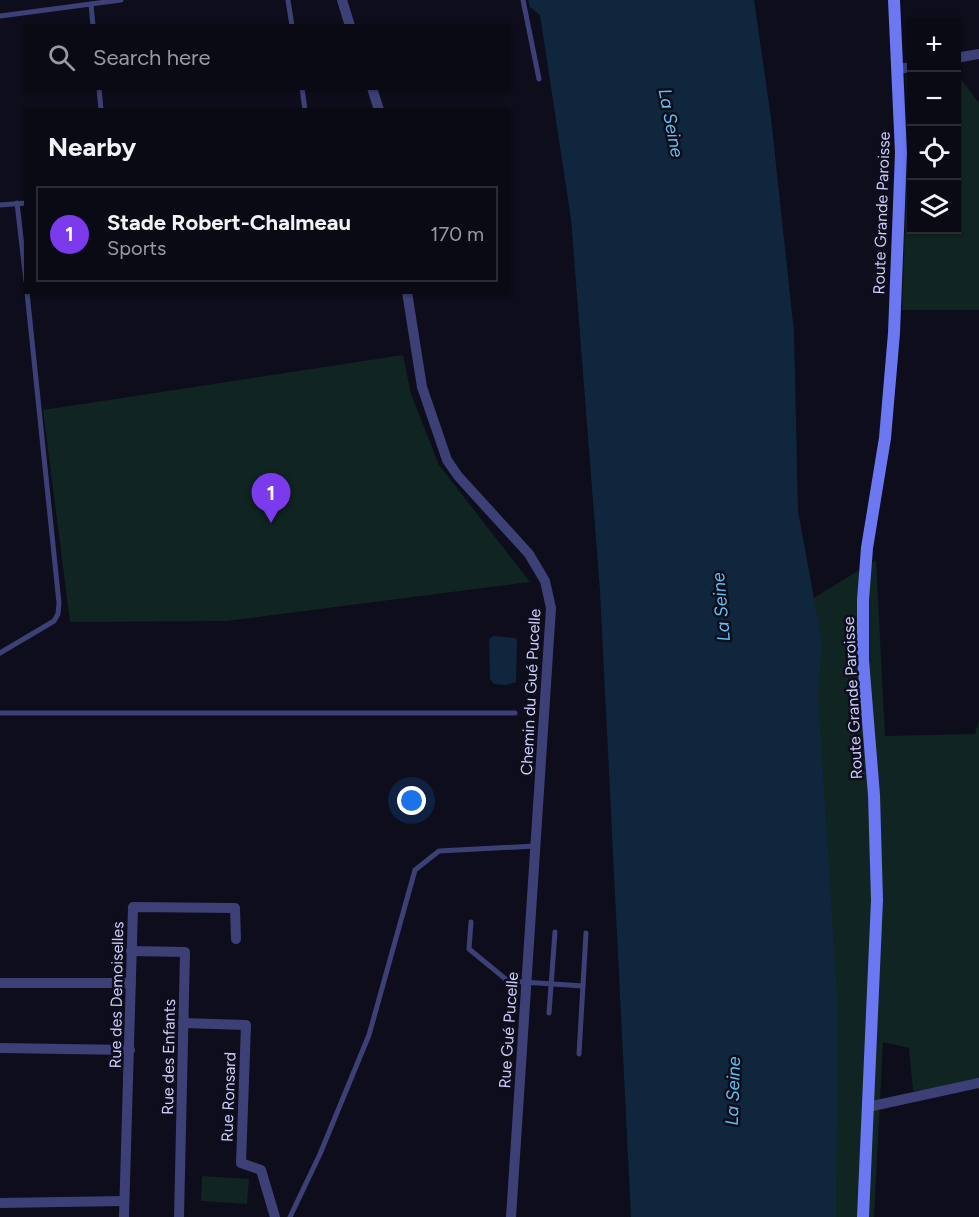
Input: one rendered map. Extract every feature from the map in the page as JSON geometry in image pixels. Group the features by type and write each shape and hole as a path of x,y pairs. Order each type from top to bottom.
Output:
{"main road":[{"name":"Route Grande Paroisse","path":"863,1217 877,900 874,795 863,660 863,600 867,548 885,438 894,333 901,153 894,0"}],"street":[{"path":"342,0 349,24"},
{"path":"961,57 979,54"},
{"path":"898,69 907,68"},
{"path":"373,90 378,108"},
{"name":"Chemin du Gué Pucelle","path":"407,294 422,387 447,460 458,476 529,554 545,581 551,608 536,846"},
{"name":"Rue Gué Pucelle","path":"512,1217 536,846"},
{"name":"Rue des Demoiselles","path":"124,1217 133,907 235,908 236,939"},
{"name":"Rue des Enfants","path":"131,951 185,952 178,1217"},
{"path":"0,983 131,983"},
{"name":"Rue Ronsard","path":"183,1023 246,1025 241,1163 261,1170 275,1217"},
{"path":"0,1048 130,1050"},
{"path":"868,1107 979,1083"},
{"path":"0,1203 124,1201"}],"lane":[{"path":"0,16 121,0"},
{"path":"288,0 292,24"},
{"path":"523,0 538,79"},
{"path":"91,4 93,24"},
{"path":"99,90 101,108"},
{"path":"302,90 305,108"},
{"path":"18,203 24,262"},
{"path":"0,205 24,203"},
{"path":"0,653 54,621 58,614 59,603 27,294"},
{"path":"0,713 515,713"},
{"path":"290,1217 320,1154 369,1035 415,870 439,851 536,846"},
{"path":"471,922 469,949 506,981 583,986"},
{"path":"549,1013 555,932"},
{"path":"579,1054 586,933"}],"green space":[{"path":"961,79 979,103 979,310 902,310 907,171 907,234 961,234"},
{"path":"403,355 411,394 439,465 530,582 226,621 70,622 43,410"},
{"path":"876,560 885,736 975,734 979,720 979,1086 913,1091 909,1048 883,1042 874,1217 831,1217 807,602"},
{"path":"202,1176 249,1179 247,1204 201,1201"}],"water":[{"name":"La Seine","path":"528,0 754,0 771,118 794,332 798,511 822,642 818,695 838,1011 836,1217 631,1217 600,591 571,219 540,15 530,7"},
{"path":"493,636 517,640 516,682 506,685 494,684 490,679 489,639"}],"place":[{"name":"Stade Robert-Chalmeau","path":"271,523"}]}
